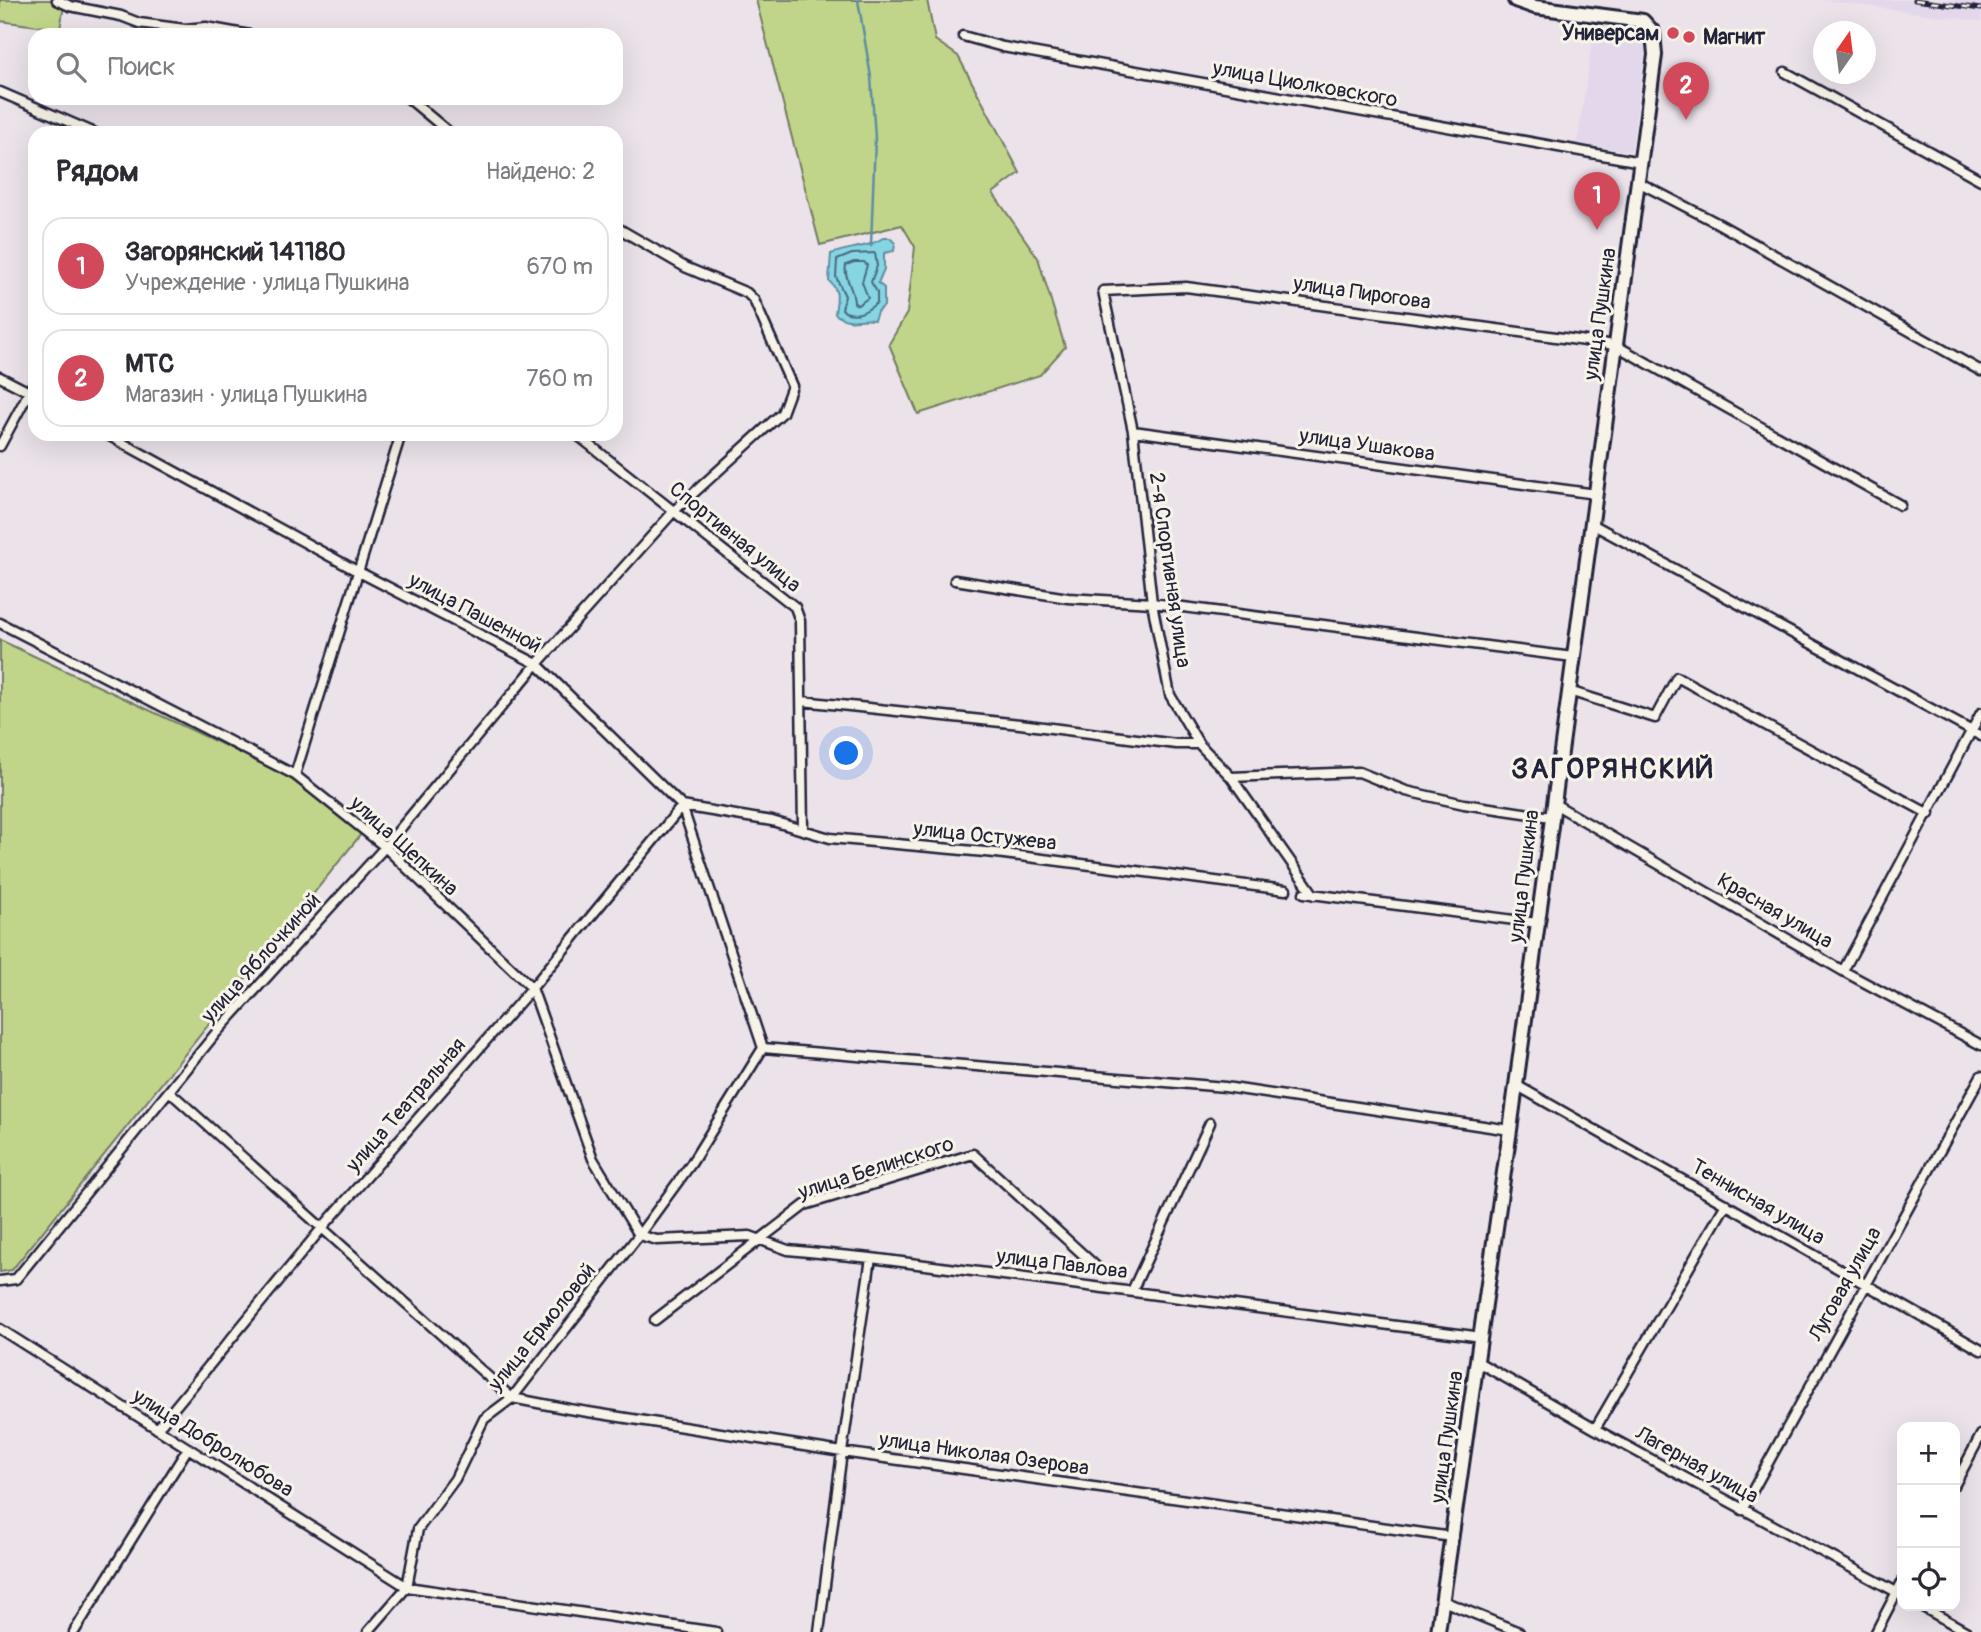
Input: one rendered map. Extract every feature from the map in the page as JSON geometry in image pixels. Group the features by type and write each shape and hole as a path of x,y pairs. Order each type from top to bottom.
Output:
{"main road":[{"name":"улица Пушкина","path":"1438,1632 1517,1085 1656,41 1650,26 1635,19 1535,7 1515,0"}],"street":[{"path":"57,0 70,6 121,16 139,23 177,28"},
{"name":"улица Циолковского","path":"963,36 1003,47 1641,162"},
{"path":"1785,72 1981,180"},
{"path":"0,92 28,104"},
{"path":"30,105 79,126"},
{"path":"416,105 442,126"},
{"path":"1638,182 1708,218 1981,371"},
{"name":"улица Яблочкиной","path":"0,1281 16,1279 216,1033 385,847 537,664 675,510 782,413 792,386 754,300 747,293 685,267 623,231"},
{"name":"улица Пирогова","path":"1103,291 1186,287 1615,345"},
{"name":"2-я Спортивная улица","path":"1103,291 1133,431 1152,603 1170,695 1199,744 1231,777 1314,895"},
{"path":"1615,345 1900,505"},
{"path":"0,377 28,392"},
{"path":"0,446 28,400"},
{"name":"улица Ушакова","path":"1133,431 1596,494"},
{"name":"улица Пашенной","path":"119,441 357,571 537,664 682,806 763,1048"},
{"path":"295,775 399,441"},
{"name":"Спортивная улица","path":"585,441 795,607 800,621 803,830"},
{"path":"1592,524 1981,736"},
{"path":"955,580 1068,598 1152,603 1573,657"},
{"name":"улица Щепкина","path":"0,623 295,775 385,847 532,988 593,1159 639,1235"},
{"path":"1569,691 1655,718 1677,677 1928,814"},
{"path":"802,701 1176,744 1199,744"},
{"path":"1843,971 1981,713"},
{"path":"1231,777 1359,772 1406,791 1464,804 1552,817"},
{"name":"Красная улица","path":"1553,803 1843,971 1981,1045"},
{"name":"улица Остужева","path":"682,806 772,821 830,838 996,853 1286,890"},
{"name":"улица Театральная","path":"158,1429 322,1228 532,988 682,806"},
{"path":"1304,893 1538,923"},
{"path":"763,1048 1225,1087 1510,1130"},
{"name":"улица Ермоловой","path":"407,1587 418,1529 455,1479 484,1419 512,1398 639,1235 691,1164 763,1048"},
{"name":"Луговая улица","path":"1742,1510 1981,1076"},
{"name":"Теннисная улица","path":"1517,1085 1981,1350"},
{"path":"170,1092 512,1398"},
{"path":"1132,1291 1210,1123"},
{"name":"улица Белинского","path":"655,1320 805,1205 973,1154 1100,1270"},
{"path":"1595,1429 1726,1204"},
{"name":"улица Павлова","path":"639,1235 657,1240 750,1237 788,1250 871,1258 1482,1337"},
{"path":"819,1632 871,1258"},
{"name":"улица Добролюбова","path":"0,1329 407,1587"},
{"name":"Лагерная улица","path":"1478,1362 1742,1510 1897,1592"},
{"name":"улица Николая Озерова","path":"512,1398 842,1452 1452,1537"},
{"path":"1960,1475 1981,1435"},
{"path":"74,1632 188,1448"},
{"path":"368,1632 407,1587 716,1632"},
{"path":"1875,1632 1897,1599"},
{"path":"1443,1601 1519,1632"},
{"path":"1930,1611 1967,1632"}],"shaded area":[{"path":"1822,0 1981,0 1981,21"},
{"path":"1595,26 1647,33 1631,151 1577,144"}],"green space":[{"path":"0,0 65,0 60,28 0,21"},
{"path":"756,0 927,0 935,40 958,56 1020,173 993,193 1038,258 1065,347 1040,375 918,414 889,344 907,313 915,247 902,225 820,245"},
{"path":"0,640 283,773 362,833 12,1270 0,1272"}],"water":[{"path":"883,238 890,238 895,243 894,251 884,253 884,269 878,283 884,288 884,306 877,312 874,320 841,318 835,314 836,293 829,281 831,254 871,244"}],"waterway":[{"path":"858,0 871,77 875,138 871,246"}],"railway":[{"path":"1915,0 1981,9"}],"place":[{"name":"Универсам","path":"1673,33"},
{"name":"Магнит","path":"1689,37"},
{"name":"МТС","path":"1686,120"},
{"name":"Загорянский 141180","path":"1597,230"}],"district":[{"name":"ЗАГОРЯНСКИЙ","path":"1613,769"}]}
